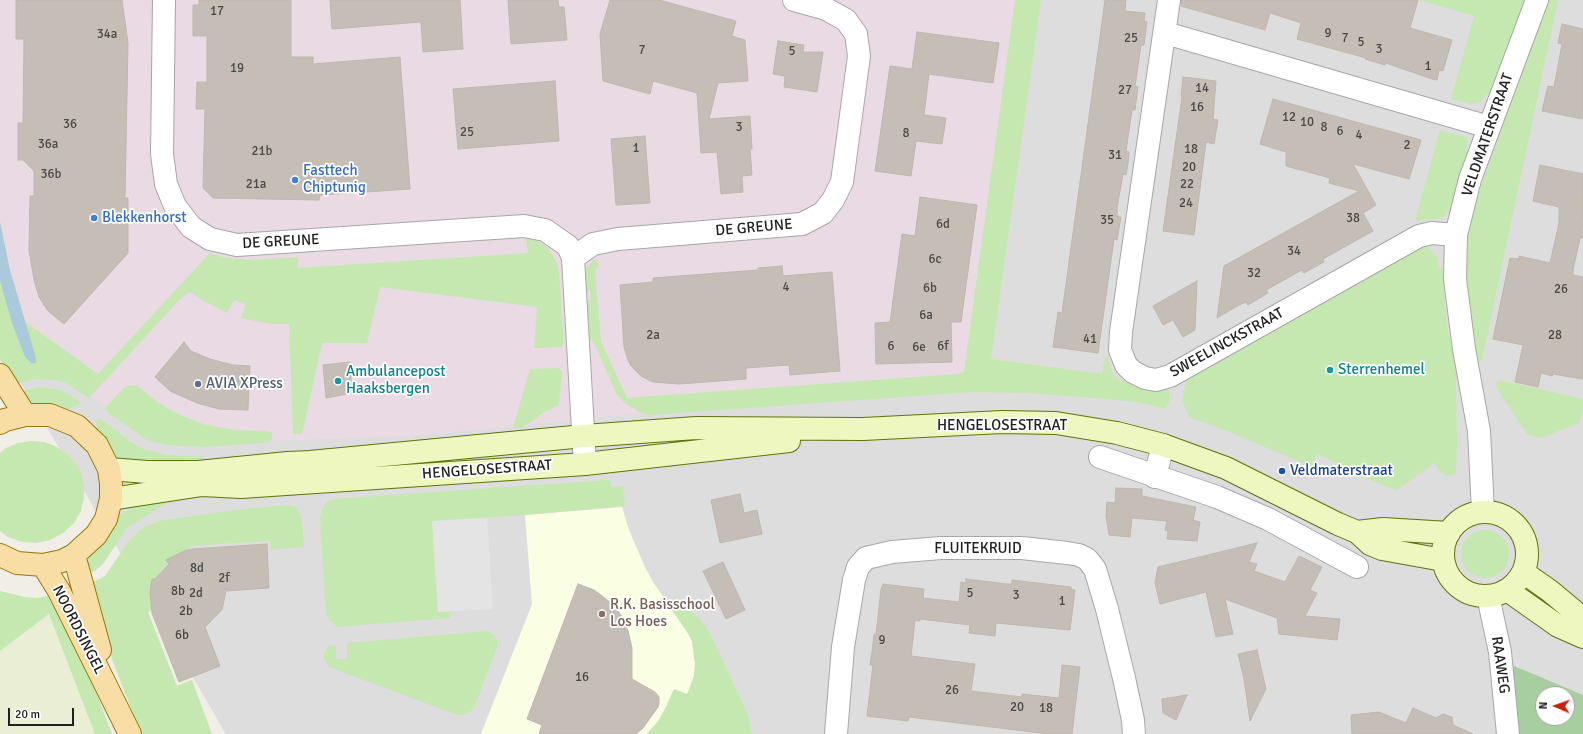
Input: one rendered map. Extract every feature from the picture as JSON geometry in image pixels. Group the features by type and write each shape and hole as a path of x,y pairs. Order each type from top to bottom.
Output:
{"main road":[{"path":"0,375 25,415"},
{"path":"0,423 5,420 25,415 50,415 77,426 97,445 109,469 111,484 111,499 106,519 96,535 74,555 62,561 43,565 17,563 0,555"},
{"name":"HENGELOSESTRAAT","path":"109,469 147,472 198,472 584,436 696,428 863,430 1002,422 1056,423 1117,433 1163,445 1226,468 1357,532 1370,544 1382,549 1443,560"},
{"name":"HENGELOSESTRAAT","path":"111,499 202,485 241,487 585,464 769,444 863,430"},
{"path":"1483,512 1506,518 1512,522 1522,534 1527,549 1527,557 1523,572 1514,585 1498,593 1481,596 1468,593 1456,585 1447,574 1443,560 1444,546 1453,527 1463,518 1483,512"},
{"name":"HENGELOSESTRAAT","path":"1357,532 1383,529 1449,533"},
{"name":"NOORDSINGEL","path":"74,555 112,695"},
{"name":"NOORDSINGEL","path":"43,565 59,590 130,734"},
{"path":"1523,572 1550,591 1574,611 1583,625"},
{"path":"1498,593 1558,626 1583,637"}],"street":[{"name":"DE GREUNE","path":"164,0 162,154 166,184 175,206 191,227 210,239 237,245 524,226 545,230 568,246 573,258 593,244 618,239 802,224 823,213 833,200 842,182 859,56 856,34 846,20 826,9 794,0"},
{"name":"SWEELINCKSTRAAT","path":"1169,0 1121,332 1120,350 1126,365 1133,372 1145,378 1156,380 1170,376 1419,236 1432,234 1456,235"},
{"name":"VELDMATERSTRAAT","path":"1483,512 1479,431 1464,349 1455,279 1456,235 1470,179 1537,0"},
{"path":"1164,34 1176,36 1489,127"},
{"path":"573,258 585,464"},
{"path":"1154,477 1163,445"},
{"path":"1100,458 1217,497 1268,519 1357,567"},
{"name":"HENGELOSESTRAAT","path":"1321,548 1339,544 1357,532"},
{"name":"FLUITEKRUID","path":"836,734 843,648 854,580 858,567 866,558 892,552 941,548 1022,548 1079,555 1087,559 1095,569 1107,609 1124,678 1134,734"},
{"name":"RAAWEG","path":"1498,593 1500,652 1508,734"}],"shaded area":[{"path":"0,0 1583,0 1583,734 226,734 0,347"},
{"path":"0,0 1024,0 971,381 426,435 243,442 154,441 28,352 0,241"},
{"name":"R.K. Basisschool Los Hoes","path":"622,507 629,530 645,567 653,582 688,632 692,641 695,664 694,676 689,691 687,694 674,690 659,720 647,734 481,734 532,604 525,515"},
{"path":"487,518 493,609 438,612 432,521"},
{"path":"49,614 95,734 0,734 0,651"}],"green space":[{"path":"1015,0 1041,0 991,359 1102,374 1105,357 1108,357 1113,374 1120,381 1151,390 1166,389 1169,391 1169,402 1165,409 1137,402 1096,398 1028,393 972,392 650,415 643,414 625,403 617,395 596,347 588,335 583,302 591,300 590,291 583,292 584,277 587,267 595,259 599,264 595,271 601,342 627,398 957,374 964,372"},
{"path":"1419,0 1525,0 1491,95 1487,94 1480,102 1471,104 1451,99 1474,16"},
{"path":"1547,0 1558,0 1482,360 1478,362 1471,338 1467,313 1465,263 1471,220 1477,198"},
{"path":"1440,130 1466,137 1468,143 1465,150 1471,153 1452,212 1446,212 1444,218 1415,221"},
{"path":"526,237 541,243 548,248 557,263 559,271 564,344 561,347 534,348 537,307 380,287 367,343 322,343 302,434 293,434 289,324 271,324 241,318 246,304 234,300 227,313 190,292 180,299 89,398 66,383 55,380 35,379 12,384 0,359 0,280 12,323 25,357 31,363 30,340 25,323 98,374 210,253 223,257 248,260 298,257 298,268 528,253"},
{"path":"1426,245 1437,257 1438,267 1442,268 1447,328 1456,362 1457,447 1456,472 1453,475 1446,476 1434,463 1397,490 1384,486 1317,454 1312,467 1237,435 1189,417 1182,400 1185,384 1189,377 1384,267"},
{"path":"558,368 562,371 559,405 542,413 521,428 513,428 530,369"},
{"path":"1499,380 1583,399 1583,407 1579,423 1541,438 1527,434 1495,385"},
{"path":"130,385 138,386 168,409 203,424 234,430 272,432 272,439 269,442 264,443 204,447 167,445 147,440 106,411 105,408 123,389"},
{"path":"40,387 60,390 79,401 80,404 68,410 57,411 36,407 27,401 21,391"},
{"path":"99,418 132,443 143,449 166,455 204,457 205,463 136,466 116,460 97,430 96,421"},
{"path":"31,441 44,442 55,446 66,453 75,462 81,473 84,486 84,498 81,511 74,523 63,533 50,540 36,543 22,542 8,537 0,531 0,453 6,448 18,443"},
{"path":"609,480 611,487 623,486 625,506 433,521 439,612 453,611 449,618 337,627 328,619 326,614 320,518 326,502 334,499"},
{"path":"189,495 189,498 166,503 127,528 103,564 87,575 87,563 89,557 118,516 133,507"},
{"path":"289,505 296,507 300,514 302,520 304,547 271,550 270,541 189,546 190,554 173,559 160,571 155,580 154,608 148,612 177,686 192,680 212,734 141,734 113,662 90,583 105,576 129,541 140,530 159,521 234,510"},
{"path":"1480,530 1490,530 1502,537 1509,549 1509,559 1502,571 1490,578 1480,578 1472,574 1465,567 1461,559 1461,549 1465,541 1472,534"},
{"path":"0,591 25,597 37,598 58,594 112,734 95,734 49,614 0,651"},
{"path":"673,604 682,605 701,620 710,634 747,712 752,734 647,734 659,720 674,689 687,694 694,676 695,664 692,641 669,606"},
{"path":"488,631 495,636 497,647 474,708 462,715 457,715 329,667 324,658 324,653 328,646 336,645 336,659 347,659 347,643"},
{"path":"1507,663 1562,686 1535,686 1535,726 1575,726 1575,692 1583,695 1583,734 1516,734"}],"water":[{"path":"0,222 10,270 36,358 36,363 31,363 25,357 12,323 2,288 0,280"}],"building":[{"path":"16,0 122,0 128,43 125,198 128,198 128,253 64,324 48,311 39,297 34,280 29,250 30,196 34,196 34,171 23,160 18,160 18,123 23,123 24,39 16,39"},
{"path":"199,0 291,0 291,57 313,57 313,64 400,57 410,189 320,195 319,200 213,198 203,188 205,109 196,109 197,82 207,82 207,36 193,36 193,5 199,5"},
{"path":"330,0 460,0 463,49 423,52 421,22 332,29"},
{"path":"508,0 558,0 559,7 564,7 567,40 511,44"},
{"path":"610,0 659,0 736,21 732,36 745,40 748,81 718,83 709,119 750,116 752,175 742,176 743,192 721,194 717,152 701,153 697,93 653,81 650,94 603,81 600,34"},
{"path":"1105,0 1126,0 1125,11 1145,13 1144,21 1147,22 1144,45 1141,45 1135,86 1138,87 1135,110 1132,110 1126,151 1129,152 1128,163 1126,175 1123,174 1117,208 1117,216 1121,217 1117,240 1114,239 1098,353 1053,347 1058,312 1062,313"},
{"path":"1181,0 1418,0 1410,28 1452,40 1443,71 1439,70 1437,80 1386,63 1385,65 1365,59 1366,58 1297,39 1301,23 1270,13 1265,30 1181,6"},
{"path":"1562,24 1583,29 1583,119 1542,111 1548,86 1554,87 1562,44 1558,43"},
{"path":"917,32 999,43 993,83 929,74 924,115 946,118 942,144 916,141 911,176 875,171 890,66 912,69"},
{"path":"778,41 804,45 803,52 823,52 817,92 784,87 785,76 773,74"},
{"path":"1183,77 1216,81 1213,119 1218,120 1214,144 1206,142 1194,235 1163,231 1182,97"},
{"path":"555,81 559,141 458,149 453,89"},
{"path":"1273,99 1421,140 1409,179 1353,164 1376,205 1363,213 1373,231 1323,259 1324,262 1304,273 1302,270 1266,290 1268,293 1248,305 1246,302 1217,318 1224,266 1359,191 1329,183 1330,178 1286,166 1286,152 1260,144"},
{"path":"645,136 650,203 616,205 611,139"},
{"path":"1540,165 1583,174 1582,238 1580,238 1573,275 1583,277 1583,379 1553,374 1552,376 1541,373 1538,387 1515,382 1523,345 1493,339 1510,258 1519,259 1519,256 1550,263 1559,223 1559,207 1533,201"},
{"path":"920,197 977,205 961,322 951,322 952,362 876,364 875,323 890,322 902,234 915,236"},
{"path":"782,266 783,276 832,272 840,371 790,375 789,365 746,368 746,379 679,384 653,382 641,376 631,366 624,347 620,285 653,282 653,278 758,270 758,268"},
{"path":"1197,281 1195,330 1183,337 1173,320 1163,325 1153,306"},
{"path":"184,342 191,351 210,359 233,365 250,366 248,410 219,409 197,403 170,391 155,377"},
{"name":"Ambulancepost Haaksbergen","path":"350,362 352,393 326,398 323,365"},
{"path":"1116,488 1142,489 1142,496 1196,507 1193,520 1200,522 1197,541 1167,539 1168,531 1165,530 1167,521 1132,518 1130,537 1109,535 1106,516 1107,502 1115,503"},
{"path":"740,494 744,513 757,510 762,534 720,543 711,500"},
{"path":"1257,543 1249,562 1257,564 1254,571 1285,582 1299,556 1322,567 1310,590 1317,593 1305,616 1340,619 1337,640 1279,634 1277,618 1225,599 1233,634 1216,637 1206,592 1160,604 1155,583 1158,567"},
{"path":"267,544 269,588 226,591 222,610 205,627 220,666 179,682 152,613 150,593 152,579 155,579 169,564 166,560 184,551 193,549"},
{"path":"723,562 745,610 726,619 703,571"},
{"path":"966,579 1007,584 1012,584 1012,580 1071,587 1071,589 1075,590 1070,630 996,623 995,636 969,633 970,625 920,619 920,621 915,620 911,656 975,664 971,691 1022,697 1022,694 1059,698 1062,665 1080,667 1072,734 1049,734 909,717 908,721 867,716 873,665 870,665 883,584 924,589 923,598 959,602 961,582 966,583"},
{"path":"578,584 594,590 601,595 611,603 621,615 628,631 632,648 632,679 655,692 659,697 658,707 643,728 636,734 539,734 542,725 527,719"},
{"path":"1257,650 1266,689 1250,721 1244,679 1238,654"},
{"path":"1187,695 1176,720 1163,713 1162,699"},
{"path":"1413,708 1436,718 1443,714 1452,717 1453,725 1473,734 1352,734 1351,715 1379,712 1406,723"}],"place":[{"name":"Fasttech Chiptunig","path":"295,180"},
{"name":"Blekkenhorst","path":"94,218"},
{"name":"Sterrenhemel","path":"1330,370"},
{"name":"Ambulancepost Haaksbergen","path":"338,381"},
{"name":"AVIA XPress","path":"198,384"},
{"name":"Veldmaterstraat","path":"1282,471"},
{"name":"R.K. Basisschool Los Hoes","path":"602,614"}]}
